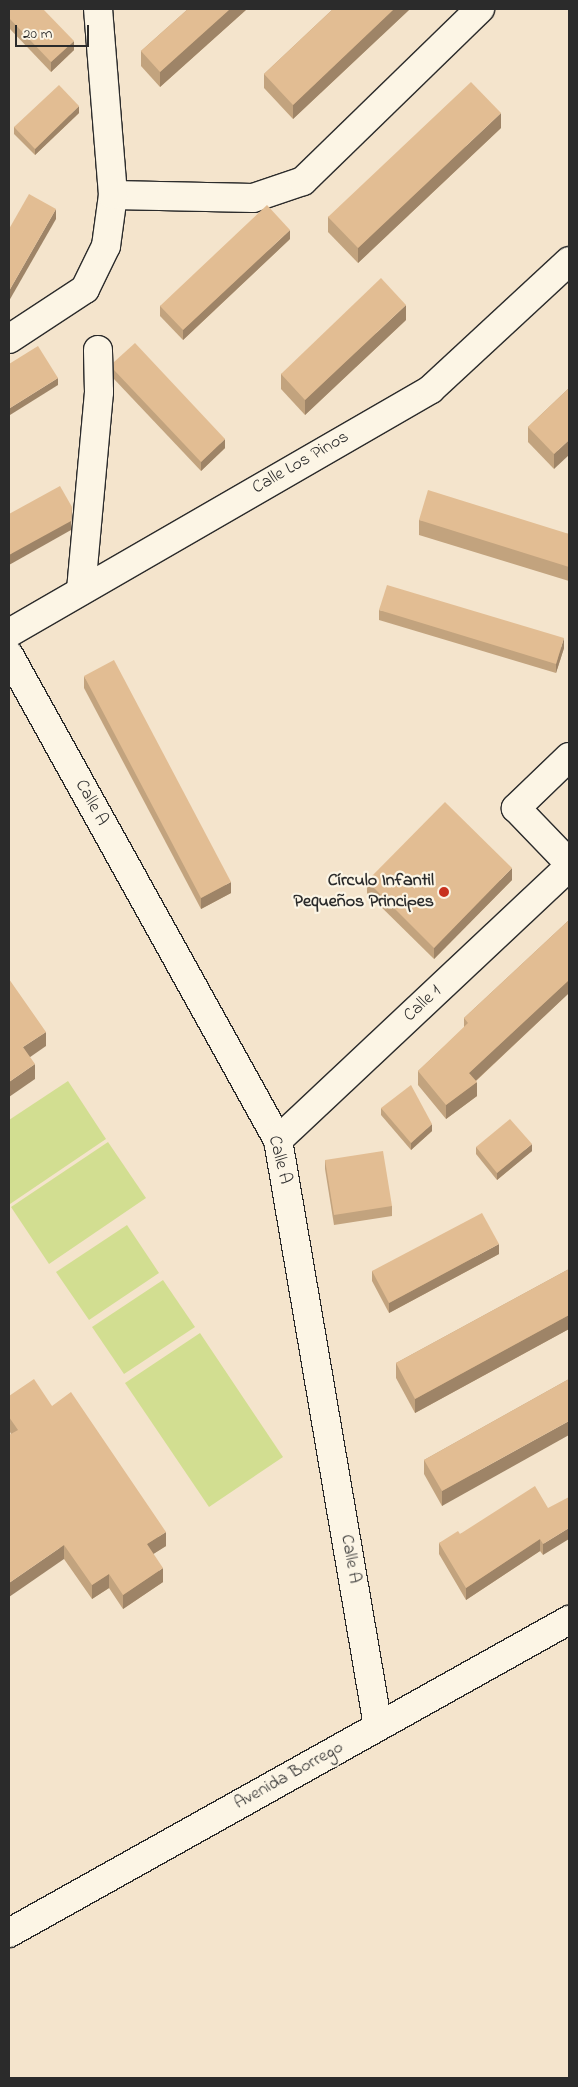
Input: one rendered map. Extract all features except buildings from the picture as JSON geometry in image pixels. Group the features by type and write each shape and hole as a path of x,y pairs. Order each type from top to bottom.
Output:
{"street":[{"path":"9,339 85,288 106,246 113,195 98,9"},
{"path":"113,195 253,198 303,181 480,9"},
{"name":"Calle Los Pinos","path":"9,633 431,388 569,261"},
{"path":"81,590 99,392 98,350"},
{"name":"Calle A","path":"9,655 278,1140 378,1726"},
{"path":"569,757 516,808 569,863"},
{"name":"Calle 1","path":"278,1140 569,867"},
{"name":"Avenida Borrego","path":"9,1933 569,1620"}],"green space":[{"path":"68,1081 106,1139 10,1204 9,1120"},
{"path":"108,1142 146,1198 49,1264 11,1207"},
{"path":"127,1225 159,1273 89,1320 56,1272"},
{"path":"163,1280 195,1327 124,1374 92,1327"},
{"path":"200,1333 283,1457 209,1507 125,1383"}],"place":[{"name":"Círculo Infantil Pequeños Principes","path":"444,892"}]}
